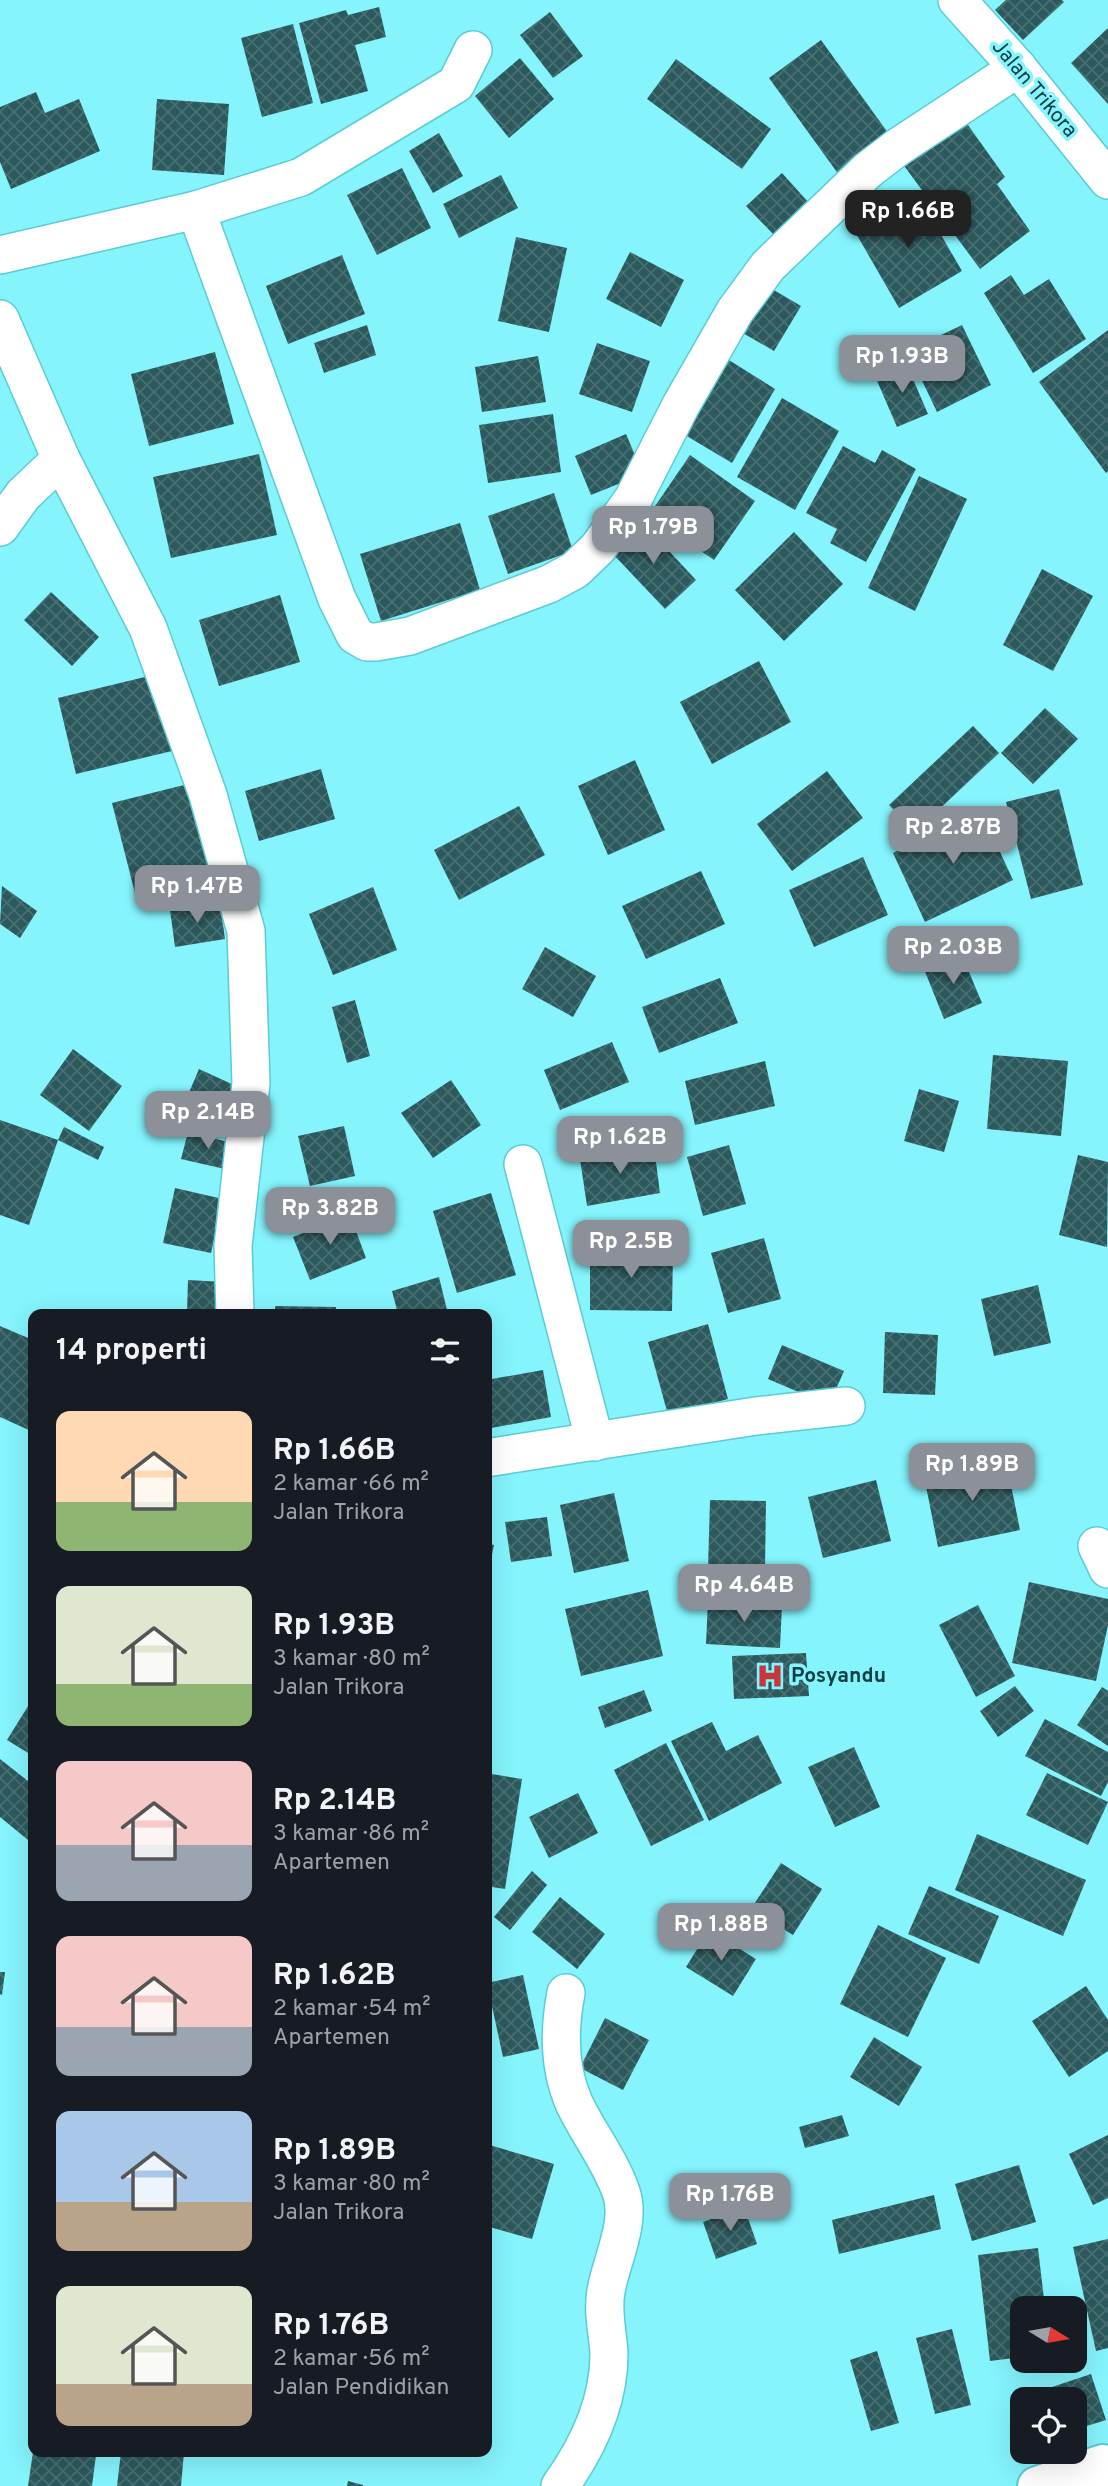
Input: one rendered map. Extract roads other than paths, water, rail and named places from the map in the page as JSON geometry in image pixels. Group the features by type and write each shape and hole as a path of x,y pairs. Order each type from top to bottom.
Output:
{"street":[{"name":"Jalan Trikora","path":"957,0 1018,68 1108,180"},
{"path":"0,255 196,210 300,177 456,84 473,50"},
{"path":"196,210 337,599 355,635 367,642 376,642 410,636 549,584 575,570 598,548 633,499 681,405 735,311 768,266 867,170 1018,68"},
{"path":"0,319 61,459 148,628 208,795 246,931 251,1083 233,1246 235,1309"},
{"path":"0,527 23,495 61,459"},
{"path":"523,1164 595,1442"},
{"path":"492,1457 756,1416 846,1406"},
{"path":"560,2486 594,2431 606,2393 609,2353 604,2320 606,2291 622,2224 622,2194 599,2146 573,2102 562,2058 560,2023 566,1993"},
{"path":"1037,2486 1106,2466"}],"place":[{"name":"Posyandu","path":"770,1676"}]}
